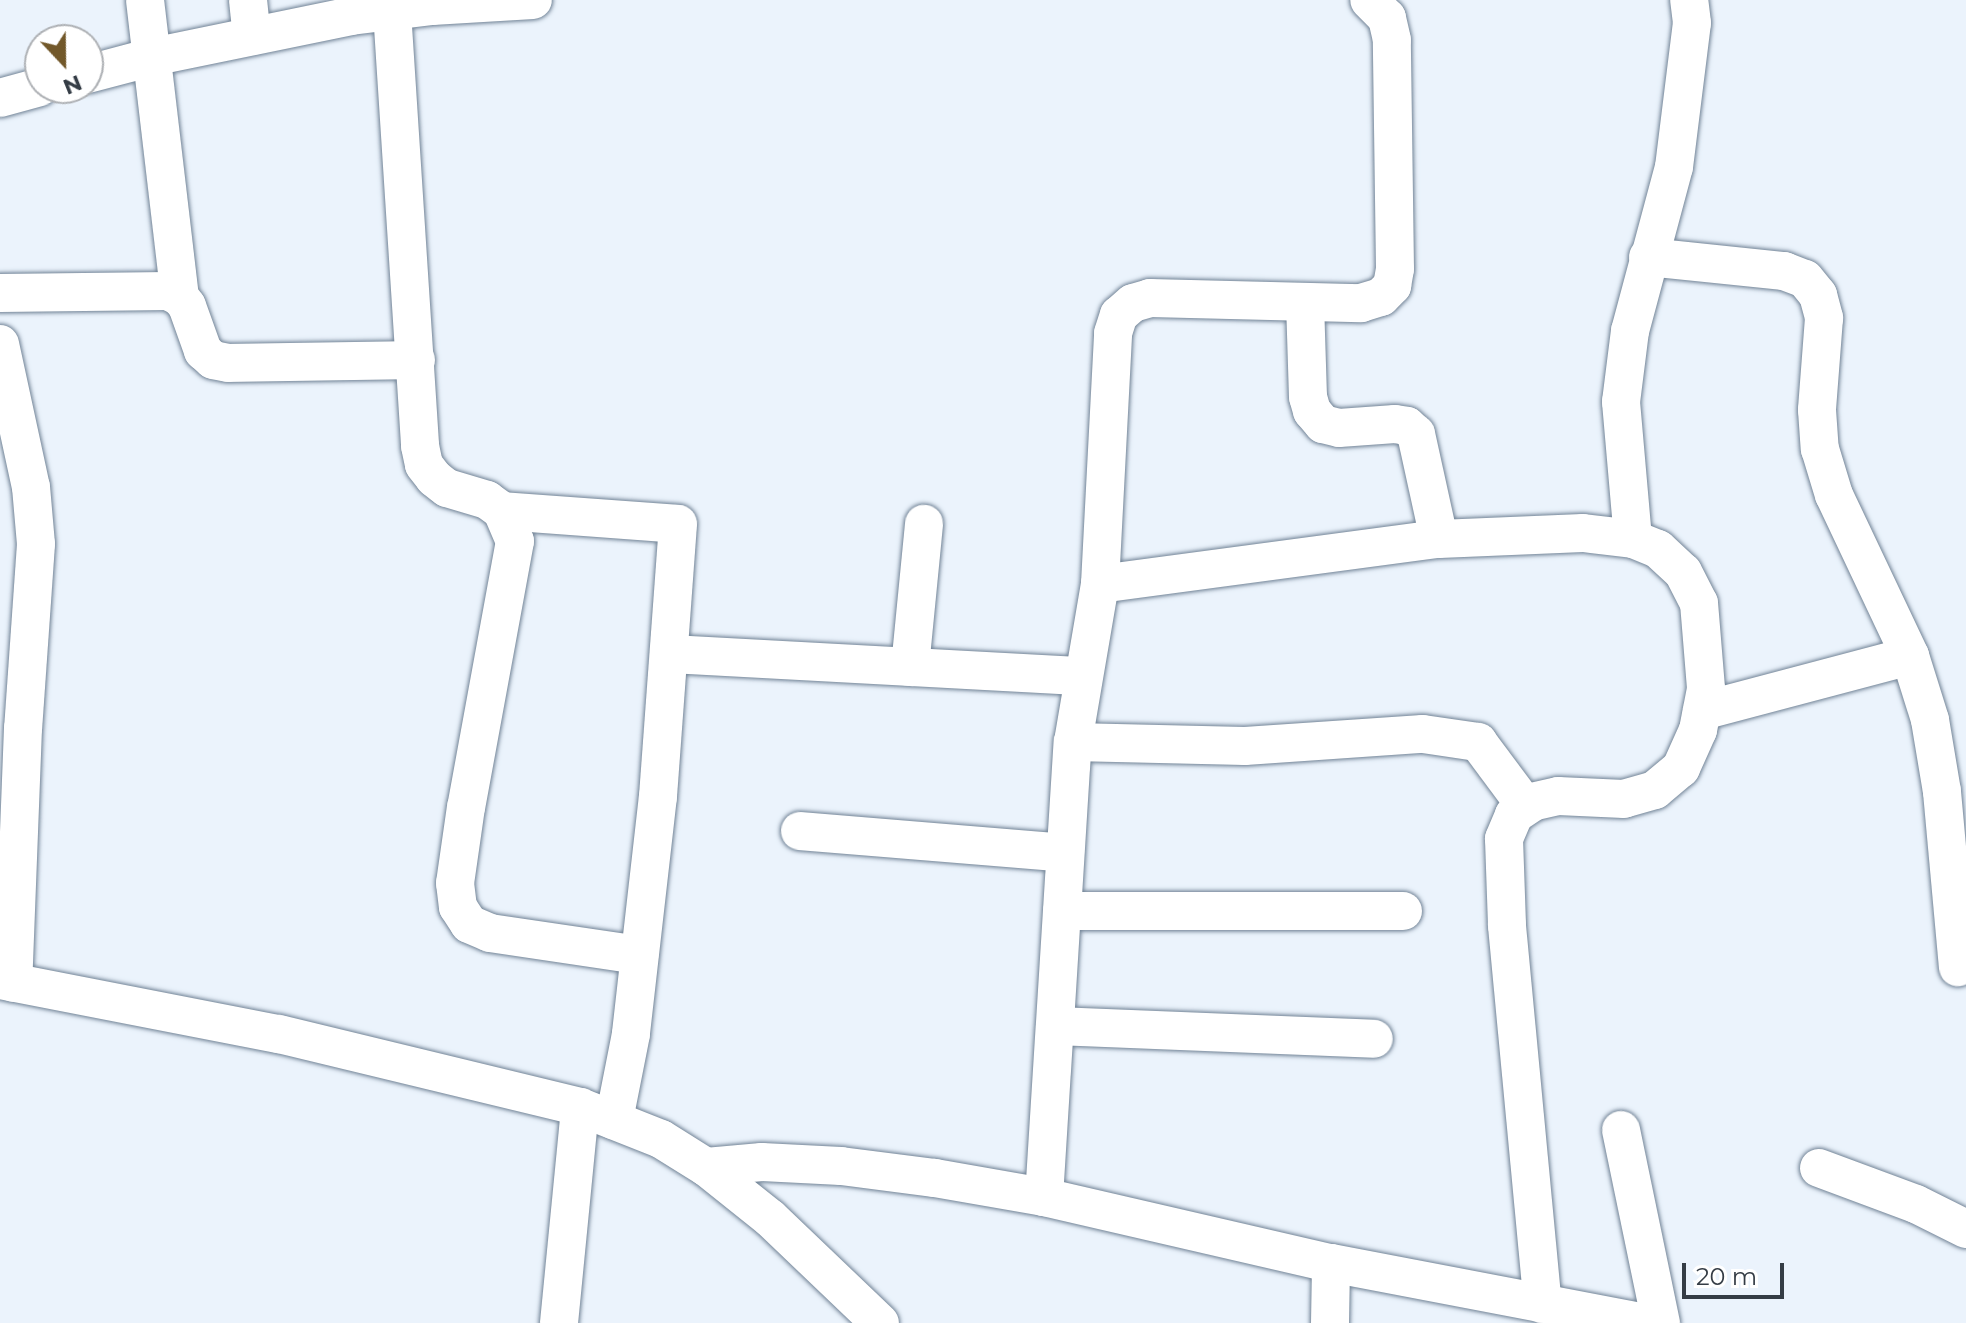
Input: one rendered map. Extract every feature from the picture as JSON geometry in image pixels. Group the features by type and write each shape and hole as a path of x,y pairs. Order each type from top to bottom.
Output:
{"street":[{"path":"145,0 180,297 203,351 213,360 228,363 416,360"},
{"path":"104,70 152,57 250,18 392,11 431,3 533,0"},
{"path":"1044,1197 1073,742 1100,584 1113,333 1119,315 1133,303 1150,298 1361,303 1381,297 1392,286 1395,269 1392,40 1387,18 1369,0"},
{"path":"1633,539 1621,402 1630,331 1674,167 1692,23 1689,0"},
{"path":"392,11 420,446 424,465 447,488 487,500 502,511 515,541 464,822 455,883 458,907 469,924 490,933 639,955"},
{"path":"0,98 24,91"},
{"path":"1648,257 1784,271 1805,279 1818,295 1824,318 1817,410 1820,449 1834,495 1910,656 1930,720 1942,792 1958,967"},
{"path":"0,293 146,289 180,297"},
{"path":"1305,302 1308,397 1312,411 1323,424 1339,428 1395,424 1407,426 1416,434 1439,539"},
{"path":"0,344 31,487 36,544 7,981 279,1034 597,1114 661,1139 706,1167 770,1218 880,1323"},
{"path":"502,511 678,524 671,654 631,1034 597,1114 559,1323"},
{"path":"910,667 924,524"},
{"path":"1100,584 1439,539 1583,533 1633,539 1658,549 1683,572 1699,603 1705,642 1706,689 1702,711 1681,768 1655,790 1624,799 1558,796 1533,802 1514,815 1504,839 1507,926 1543,1304"},
{"path":"671,654 1082,676"},
{"path":"1702,711 1910,656"},
{"path":"1073,742 1245,746 1423,734 1478,742 1516,793"},
{"path":"800,831 1065,853"},
{"path":"1062,911 1403,911"},
{"path":"1056,1026 1374,1039"},
{"path":"1621,1130 1661,1323"},
{"path":"706,1167 762,1162 841,1166 1044,1197 1331,1263 1645,1323"},
{"path":"1819,1168 1916,1204 1966,1229"},
{"path":"1330,1323 1331,1263"},
{"path":"838,1281 839,1323"}]}
